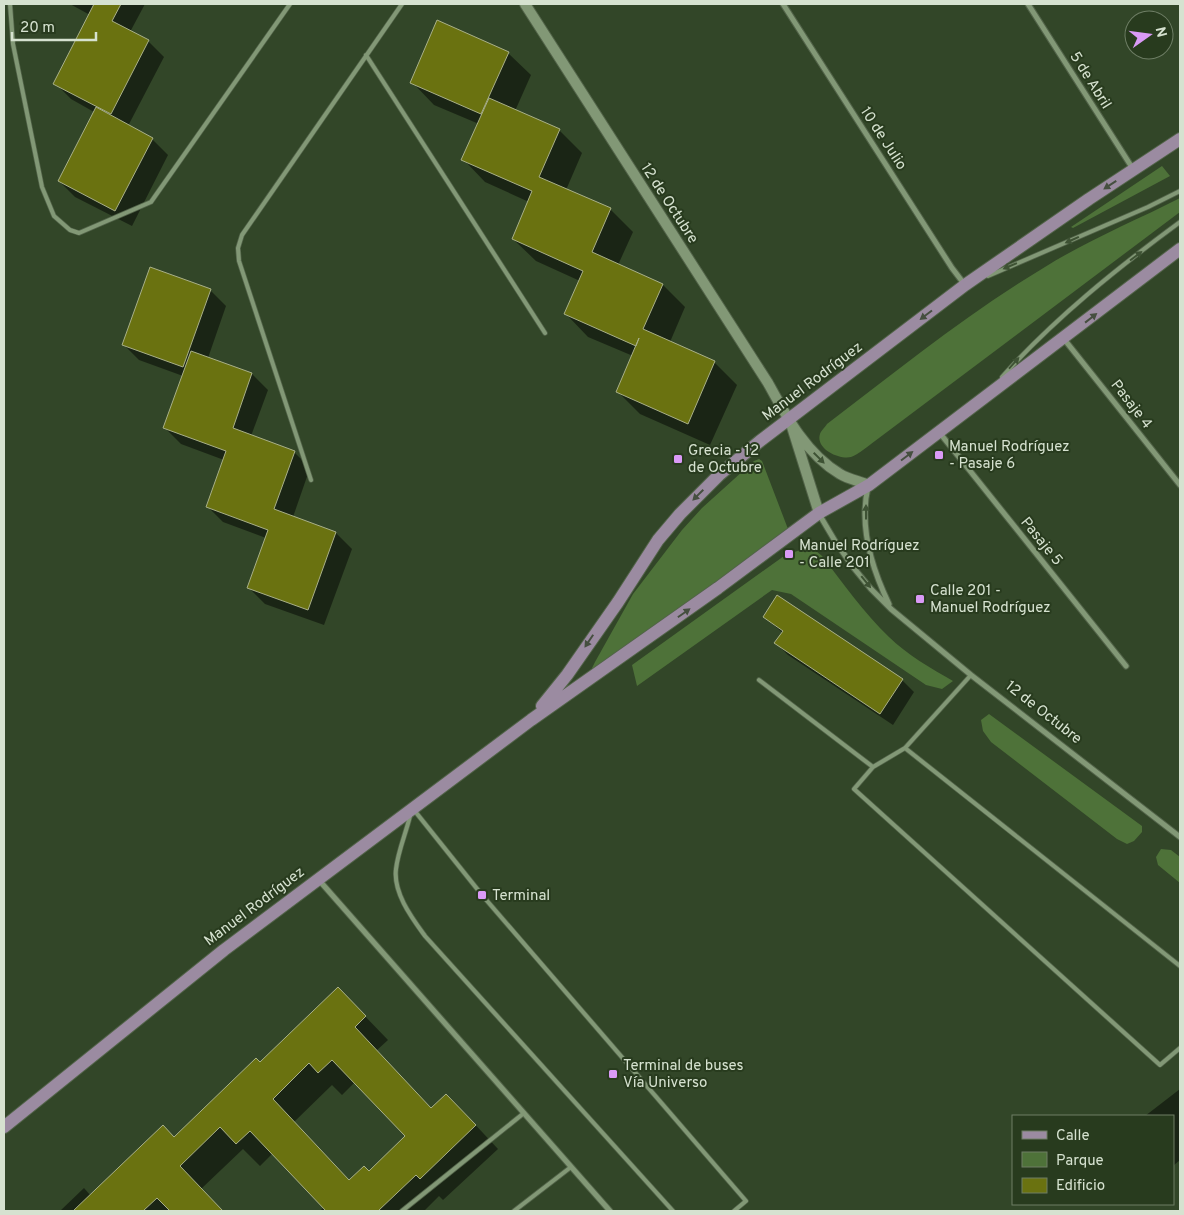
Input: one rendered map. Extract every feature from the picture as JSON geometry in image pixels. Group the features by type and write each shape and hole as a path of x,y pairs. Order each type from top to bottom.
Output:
{"main road":[{"name":"Manuel Rodríguez","path":"531,720 567,675 658,540 680,514 725,469 965,285 1180,139"},
{"name":"Manuel Rodríguez","path":"4,1127 224,950 318,878 531,720 718,588 819,513 869,485 1180,249"}],"street":[{"name":"12 de Octubre","path":"525,4 768,383 789,419 812,450 826,464 841,474 869,485 866,503 868,538 880,587 891,609"},
{"name":"10 de Julio","path":"783,4 952,268 965,285"},
{"name":"5 de Abril","path":"1028,4 1133,170"},
{"name":"Pasaje 4","path":"1064,338 1180,485"},
{"name":"12 de Octubre","path":"789,419 819,513 835,541 872,589 891,609 971,675 1180,837"},
{"name":"Pasaje 5","path":"939,432 1126,666"},
{"path":"318,878 610,1211"}],"lane":[{"path":"10,4 13,44 42,186 54,216 70,230 79,233 151,202 290,4"},
{"path":"311,480 239,261 238,248 242,235 402,4"},
{"path":"366,55 545,333"},
{"path":"965,285 1148,207 1180,190"},
{"path":"982,399 1030,347 1072,307 1097,285 1180,222"},
{"path":"971,675 905,748 873,767 854,789 1160,1065 1180,1048"},
{"path":"759,680 873,767"},
{"path":"905,748 1180,966"},
{"path":"412,809 396,870 397,885 408,911 425,936 673,1211"},
{"path":"412,809 482,895 746,1201 734,1211"},
{"path":"402,1211 524,1113"},
{"path":"514,1211 571,1167"}],"green space":[{"path":"1162,166 1170,176 1073,228 1071,227"},
{"path":"1180,198 1180,212 860,452 851,457 841,457 825,449 821,444 820,434 827,424 988,303 1078,248"},
{"path":"759,459 762,461 788,529 594,673 592,668 633,594 682,530 702,508 754,461"},
{"path":"800,550 815,550 822,556 862,608 889,637 911,655 953,681 942,689 926,685 791,594 772,590 637,686 632,665 784,556"},
{"path":"989,714 1142,826 1142,832 1134,841 1127,844 1117,839 991,742 983,731 981,720"},
{"path":"1161,849 1171,850 1180,857 1180,883 1158,865 1156,857"}],"building":[{"path":"94,4 121,4 112,21 149,40 111,114 53,84"},
{"path":"437,20 509,52 481,114 410,83"},
{"path":"489,98 560,129 539,177 611,208 592,252 663,284 643,329 715,361 688,424 616,392 636,346 564,314 583,271 512,239 532,191 461,160"},
{"path":"96,107 153,138 115,211 58,181"},
{"path":"150,267 211,289 183,367 122,345"},
{"path":"191,351 252,373 233,428 295,451 274,509 336,532 308,610 247,588 268,530 206,507 226,451 163,428"},
{"path":"777,595 903,679 880,714 774,643 783,631 763,617"},
{"path":"338,987 366,1016 355,1027 431,1108 446,1094 476,1125 420,1179 416,1175 378,1211 326,1211 250,1131 236,1144 220,1127 180,1166 223,1211 170,1211 157,1198 143,1211 73,1211 163,1125 174,1137 256,1058 260,1062","holes":["332,1060 405,1136 369,1171 364,1166 349,1180 273,1099 309,1063 318,1073"]}],"place":[{"name":"Manuel Rodríguez - Pasaje 6","path":"939,455"},
{"name":"Grecia - 12 de Octubre","path":"678,459"},
{"name":"Manuel Rodríguez - Calle 201","path":"789,554"},
{"name":"Calle 201 - Manuel Rodríguez","path":"920,599"},
{"name":"Terminal","path":"482,895"},
{"name":"Terminal de buses Vía Universo","path":"613,1074"}]}
